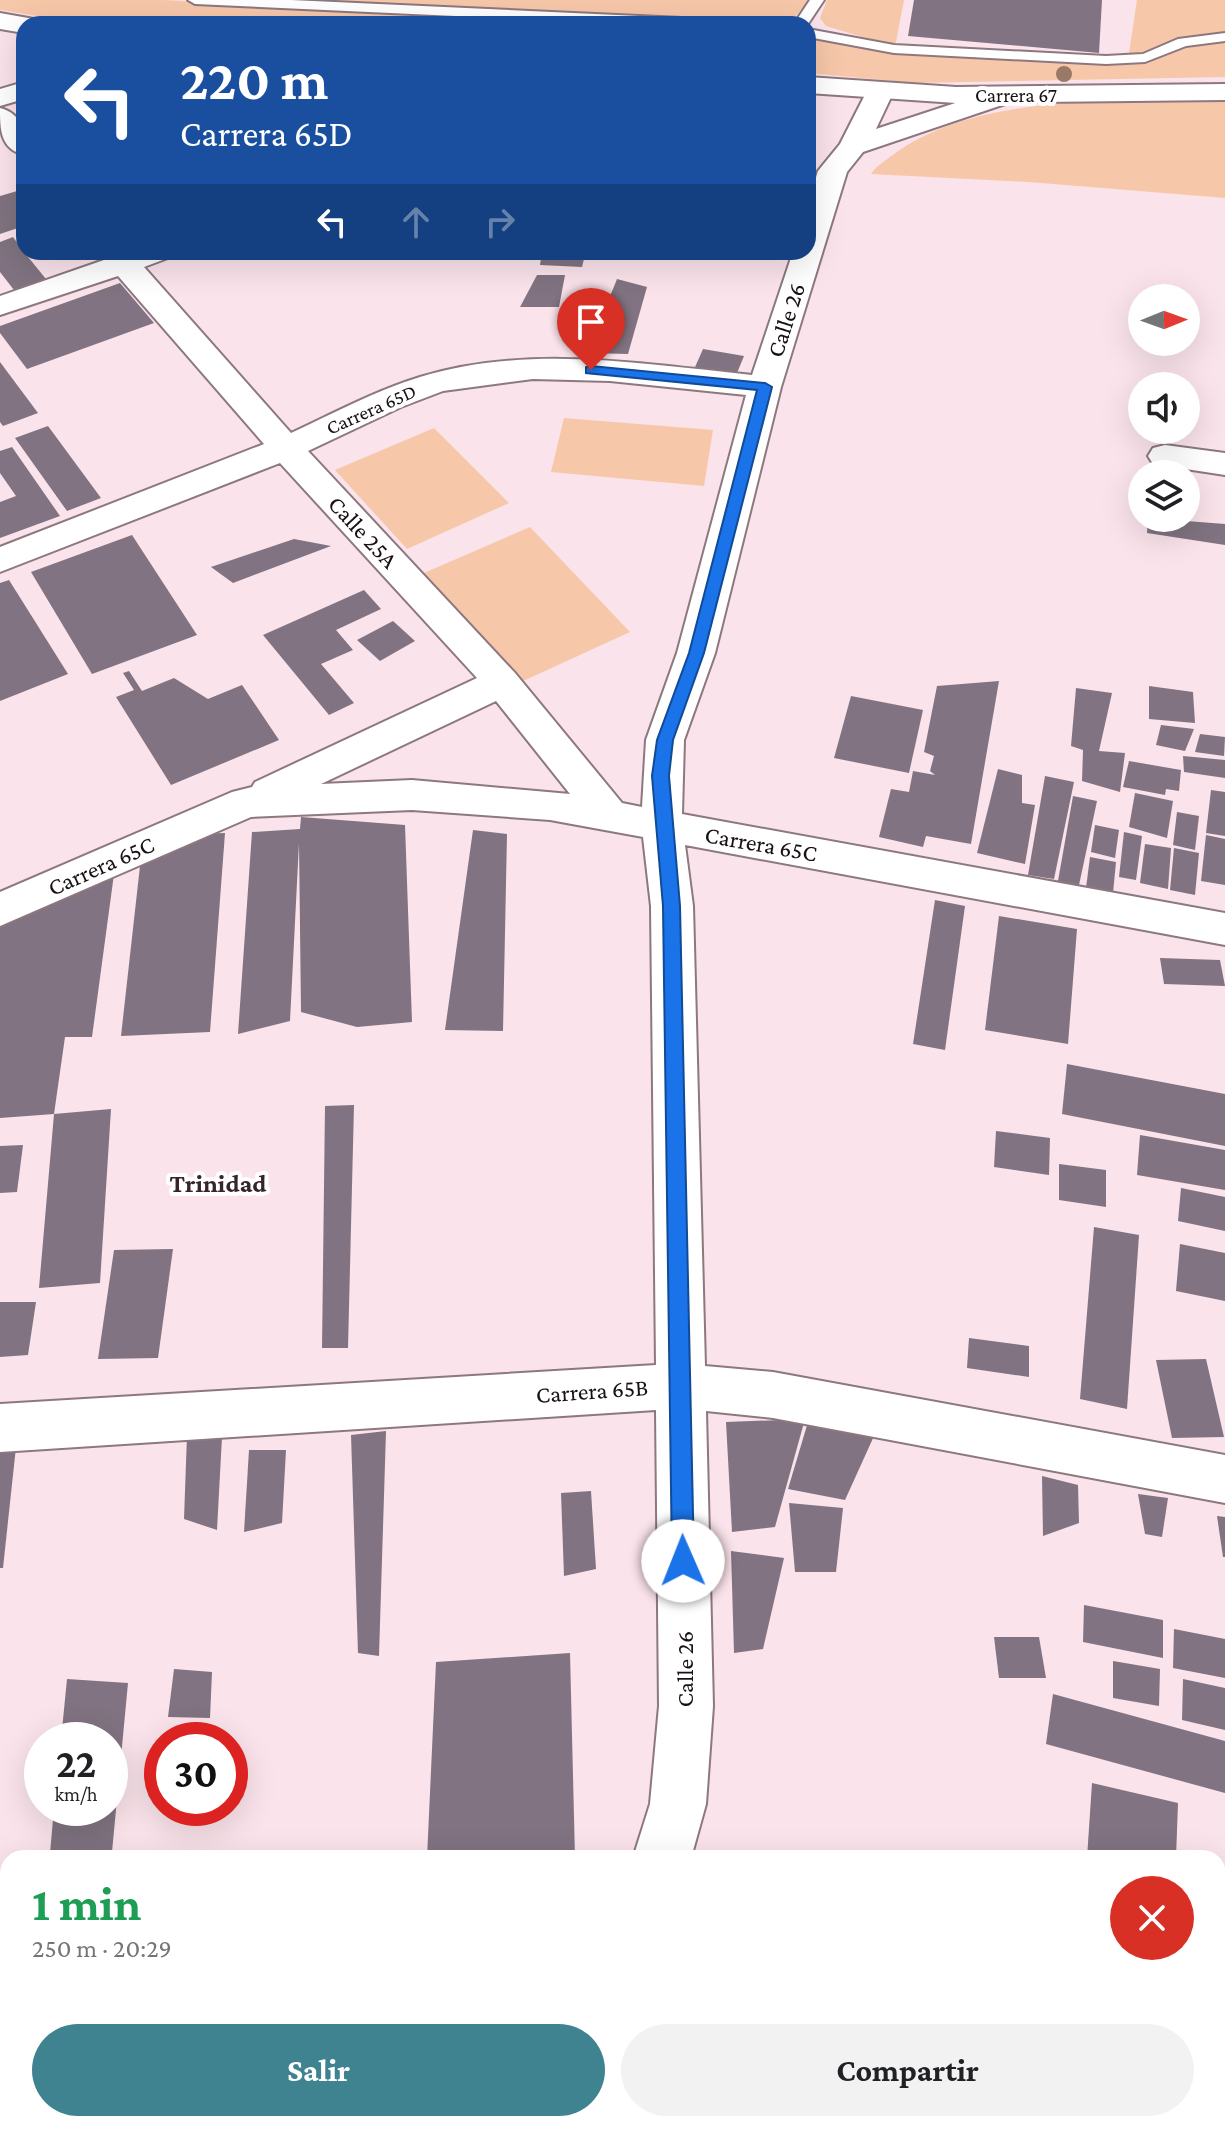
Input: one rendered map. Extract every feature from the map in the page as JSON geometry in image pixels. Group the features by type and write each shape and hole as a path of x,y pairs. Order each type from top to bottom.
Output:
{"street":[{"name":"Carrera 67","path":"816,86 879,93 1001,96 1225,92"},
{"name":"Calle 26","path":"816,202 821,170 853,146 879,93"},
{"path":"853,146 1001,96"},
{"path":"0,117 16,136"},
{"path":"0,306 114,260"},
{"name":"Calle 25A","path":"121,260 286,448 502,682 609,815"},
{"name":"Calle 26","path":"664,1850 678,1804 686,1706 672,906 662,826 661,776 665,740 696,653 765,387 805,260"},
{"name":"Carrera 65D","path":"0,560 286,448 409,390 457,377 510,371 591,370 765,387"},
{"path":"1165,456 1225,464"},
{"name":"Carrera 65C","path":"0,910 246,802 502,682"},
{"name":"Carrera 65C","path":"246,802 412,795 550,805 1225,929"},
{"name":"Carrera 65B","path":"0,1428 679,1386 773,1395 1225,1479"}],"lane":[{"path":"195,0 549,16"},
{"path":"816,34 909,50 1106,60 1145,58 1183,42 1225,37"}],"shaded area":[{"path":"0,0 163,0 521,16 37,16 0,10"},
{"path":"264,0 810,0 796,16 644,16"},
{"path":"827,0 904,0 895,47 826,26 820,18"},
{"path":"1137,0 1225,0 1225,35 1194,37 1139,54 1129,53"},
{"path":"816,37 883,50 1047,62 1118,62 1173,48 1225,40 1225,77 915,83 816,74"},
{"path":"1225,101 1225,198 1029,182 871,174 894,154 929,134 968,119 1010,110 1098,102"},
{"path":"564,418 713,430 704,486 551,472"},
{"path":"434,428 509,503 407,549 335,470"},
{"path":"530,527 630,632 521,682 424,573"}],"building":[{"path":"914,0 1102,0 1099,53 908,36"},
{"path":"16,191 16,229 0,234 0,196"},
{"path":"13,237 16,241 16,260 31,260 46,279 14,290 0,272 0,242"},
{"path":"541,260 584,260 582,267 540,265"},
{"path":"537,275 565,275 559,307 520,307"},
{"path":"617,279 647,287 628,354 587,353"},
{"path":"120,283 154,323 27,369 0,333 0,326"},
{"path":"703,349 744,356 737,373 724,371 721,379 692,374"},
{"path":"0,362 38,413 3,426 0,422"},
{"path":"48,426 101,498 67,511 15,438"},
{"path":"12,447 60,516 0,538 0,502 16,496 0,473 0,451"},
{"path":"1200,522 1225,524 1225,545 1147,533 1200,532"},
{"path":"132,535 197,635 92,674 31,572"},
{"path":"294,539 331,546 233,583 211,567"},
{"path":"9,580 68,674 0,701 0,583"},
{"path":"364,590 381,609 336,630 353,650 321,664 354,703 329,715 263,635"},
{"path":"393,621 415,641 380,661 357,640"},
{"path":"129,671 142,691 174,678 208,699 242,685 279,740 171,785 116,697 134,690 123,673"},
{"path":"999,681 971,844 926,836 923,847 879,837 891,789 909,792 913,771 935,775 930,771 934,756 924,752 937,686"},
{"path":"1149,686 1193,692 1195,723 1149,719"},
{"path":"1076,688 1112,693 1099,751 1125,753 1120,792 1082,781 1083,750 1071,746"},
{"path":"851,696 923,710 909,773 834,758"},
{"path":"1161,725 1194,729 1185,751 1156,745"},
{"path":"1200,734 1225,737 1224,756 1195,752"},
{"path":"1183,756 1225,760 1225,778 1184,772"},
{"path":"1129,761 1181,770 1179,791 1166,789 1165,795 1123,787"},
{"path":"998,769 1022,775 1022,803 1035,805 1025,864 977,853"},
{"path":"1045,776 1074,782 1054,879 1028,875"},
{"path":"1211,790 1225,792 1225,836 1206,833"},
{"path":"1135,793 1173,801 1167,838 1129,827"},
{"path":"1073,796 1097,801 1079,885 1058,881"},
{"path":"1177,812 1199,816 1195,850 1173,845"},
{"path":"301,817 405,825 412,1022 357,1027 301,1012 299,843 290,1021 238,1034 252,832 300,829"},
{"path":"1095,825 1119,830 1115,858 1091,852"},
{"path":"473,830 507,834 503,1031 445,1030"},
{"path":"1124,832 1142,836 1136,880 1119,877"},
{"path":"225,833 210,1032 121,1036 140,866 185,847 195,834"},
{"path":"1206,835 1225,839 1225,885 1201,881"},
{"path":"1145,844 1171,848 1168,889 1140,883"},
{"path":"1174,848 1199,853 1195,895 1170,890"},
{"path":"1090,857 1116,862 1113,893 1086,888"},
{"path":"114,874 92,1037 65,1037 54,1114 0,1118 0,926"},
{"path":"935,900 965,906 945,1050 913,1044"},
{"path":"999,916 1077,929 1068,1044 985,1030"},
{"path":"1160,958 1220,960 1225,986 1164,984"},
{"path":"1067,1064 1225,1094 1225,1146 1062,1114"},
{"path":"354,1105 348,1348 322,1348 325,1106"},
{"path":"111,1109 100,1283 39,1288 54,1114"},
{"path":"996,1131 1050,1138 1049,1175 994,1167"},
{"path":"1140,1135 1225,1150 1225,1190 1137,1175"},
{"path":"23,1145 17,1192 0,1193 0,1146"},
{"path":"1059,1164 1106,1170 1106,1207 1059,1200"},
{"path":"1181,1188 1225,1197 1225,1231 1178,1221"},
{"path":"1094,1227 1139,1235 1127,1409 1080,1399"},
{"path":"1180,1244 1225,1253 1225,1301 1176,1291"},
{"path":"173,1249 158,1358 98,1359 114,1250"},
{"path":"0,1302 36,1302 28,1355 0,1357"},
{"path":"969,1338 1029,1346 1029,1377 967,1368"},
{"path":"1206,1359 1224,1437 1172,1438 1156,1360"},
{"path":"805,1419 775,1527 732,1532 726,1422"},
{"path":"808,1422 874,1436 845,1500 788,1489"},
{"path":"386,1431 379,1656 358,1653 351,1435"},
{"path":"187,1435 222,1437 217,1530 184,1519"},
{"path":"16,1447 3,1568 0,1568 0,1449"},
{"path":"249,1450 286,1450 282,1523 244,1532"},
{"path":"1042,1476 1078,1485 1079,1523 1043,1536"},
{"path":"591,1491 596,1569 564,1576 561,1493"},
{"path":"1138,1494 1168,1498 1162,1537 1145,1534"},
{"path":"789,1503 843,1508 836,1572 795,1572"},
{"path":"1217,1516 1225,1517 1225,1557 1223,1557"},
{"path":"731,1551 784,1558 763,1649 734,1653"},
{"path":"1084,1605 1163,1620 1163,1658 1083,1642"},
{"path":"1174,1629 1225,1639 1225,1678 1173,1668"},
{"path":"994,1637 1039,1637 1046,1678 999,1678"},
{"path":"570,1653 575,1850 427,1850 436,1662"},
{"path":"1113,1661 1160,1669 1159,1706 1113,1698"},
{"path":"174,1669 212,1672 210,1718 168,1717"},
{"path":"67,1679 128,1683 124,1722 63,1722"},
{"path":"1183,1679 1225,1688 1225,1730 1182,1720"},
{"path":"1053,1694 1225,1741 1225,1793 1046,1744"},
{"path":"1092,1783 1178,1803 1176,1850 1088,1850"},
{"path":"52,1826 114,1826 112,1850 50,1850"}],"district":[{"name":"Trinidad","path":"218,1183"}],"route":[{"path":"591,370 765,387 696,653 665,740 661,776 662,826 672,906 683,1561"}]}
